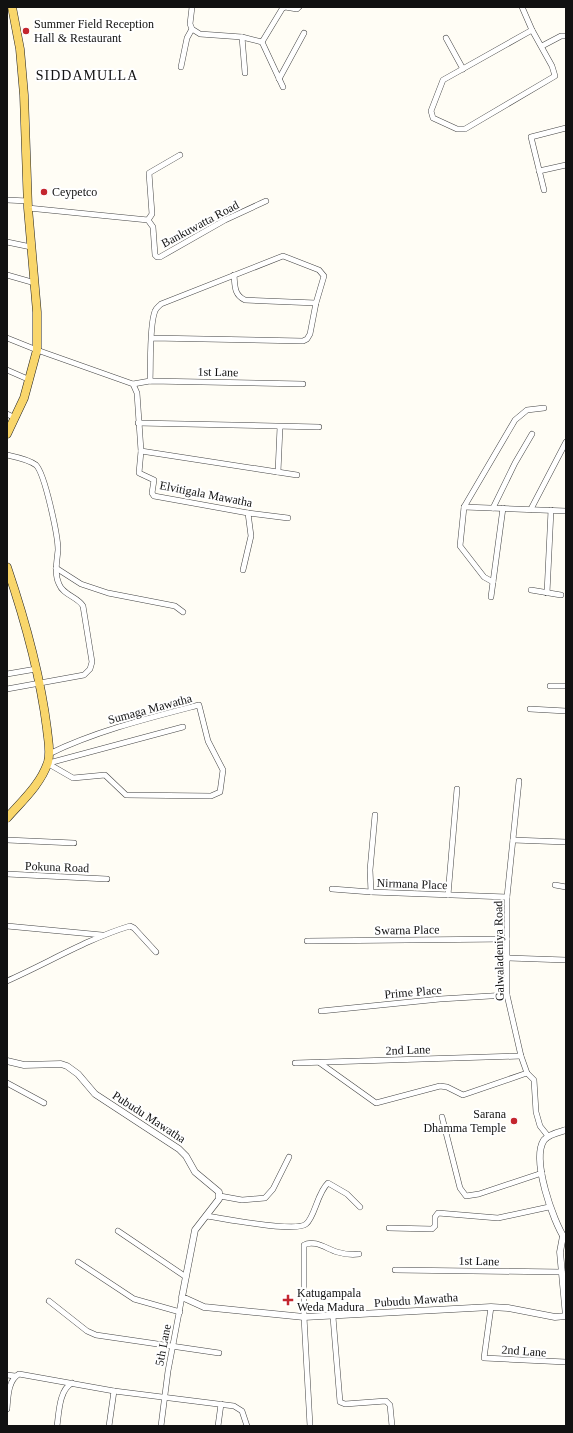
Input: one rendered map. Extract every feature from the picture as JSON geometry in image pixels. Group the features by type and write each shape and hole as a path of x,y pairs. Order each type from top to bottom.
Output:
{"main road":[{"path":"7,434 11,416 24,398 30,380 36,350 35,282 28,205 23,76 12,7"},
{"path":"7,567 26,621 44,709 49,754 48,763 36,786 7,818"}],"street":[{"path":"181,67 188,38 192,29 190,20 192,7"},
{"path":"262,42 282,9 285,7 297,9 299,7"},
{"path":"522,7 532,30 552,66 555,76 465,129 457,129 434,118 431,111 440,84 463,69 532,30"},
{"path":"192,29 200,34 242,37 262,42"},
{"path":"279,79 304,33"},
{"path":"542,46 561,36 566,36"},
{"path":"242,37 245,72"},
{"path":"446,38 463,69"},
{"path":"262,42 283,87"},
{"path":"544,190 531,137 566,128"},
{"path":"7,200 28,205 148,220 152,214 150,173 180,155"},
{"path":"539,171 566,165"},
{"name":"Bankuwatta Road","path":"148,220 153,227 155,255 160,257 225,220 266,201"},
{"path":"7,242 31,247"},
{"path":"150,381 152,338 154,315 155,309 161,304 277,257 288,257 322,272 324,276 316,303 310,334 307,339 303,341 152,338"},
{"path":"7,275 35,282"},
{"path":"234,275 236,293 238,297 245,300 316,303"},
{"path":"7,338 36,350 133,384"},
{"path":"7,370 30,380"},
{"name":"1st Lane","path":"133,384 150,381 303,384"},
{"name":"Elvitigala Mawatha","path":"133,384 137,393 141,451 139,473 154,480 152,493 154,496 248,513 288,518"},
{"path":"493,582 484,577 460,546 464,507 515,420 527,410 544,408"},
{"path":"138,423 319,427"},
{"path":"278,472 280,427"},
{"path":"493,508 515,463 532,434"},
{"path":"531,509 566,442"},
{"path":"141,451 297,475"},
{"path":"7,455 29,461 40,471 56,532 58,550 56,568 59,584 84,606 92,662 90,669 84,675 7,689"},
{"path":"464,507 566,510"},
{"path":"490,597 503,508"},
{"path":"547,593 551,510"},
{"path":"243,570 251,536 248,513"},
{"path":"56,568 81,584 108,592 175,606 183,612"},
{"path":"531,590 561,595"},
{"path":"7,674 36,669"},
{"path":"550,686 566,686"},
{"name":"Sumaga Mawatha","path":"48,763 73,778 105,774 126,795 211,796 220,792 223,770 208,741 199,706 114,729 69,744 49,754"},
{"path":"530,709 566,711"},
{"path":"48,763 182,727"},
{"name":"Galwaladeniya Road","path":"519,781 507,897 507,995 521,1056 527,1073 534,1080 536,1112 540,1126 548,1136"},
{"path":"448,895 457,789"},
{"name":"Nirmana Place","path":"375,815 370,870 371,892 507,897"},
{"path":"7,840 74,844"},
{"path":"513,840 566,842"},
{"name":"Pokuna Road","path":"7,874 107,879"},
{"path":"555,885 566,887"},
{"path":"332,889 371,892"},
{"path":"7,926 102,935"},
{"path":"7,982 102,935 130,926 134,928 156,952"},
{"name":"Swarna Place","path":"307,941 507,939"},
{"path":"507,958 566,960"},
{"name":"Prime Place","path":"321,1011 440,999 507,995"},
{"name":"2nd Lane","path":"295,1064 521,1056"},
{"name":"Pubudu Mawatha","path":"7,1061 24,1065 60,1064 73,1070 83,1079 95,1094 179,1149 186,1156 196,1172 218,1190 220,1196"},
{"path":"320,1064 376,1103 440,1086 447,1087 463,1095 527,1073"},
{"path":"7,1083 44,1102"},
{"path":"442,1117 460,1188 466,1196 479,1194 542,1173"},
{"path":"565,1238 549,1207 542,1173 540,1153 543,1141 548,1136 566,1130"},
{"path":"182,1297 195,1230 220,1196 242,1200 265,1198 273,1190 289,1157"},
{"path":"206,1216 276,1227 302,1226 308,1222 314,1206 328,1183 347,1194 360,1207"},
{"path":"389,1228 432,1229 435,1226 435,1217 438,1213 498,1218 549,1207"},
{"path":"118,1231 186,1277"},
{"name":"Pubudu Mawatha","path":"182,1297 192,1303 210,1308 304,1317 332,1317 491,1307 508,1308 555,1317 566,1317 560,1252 565,1238"},
{"path":"310,1426 304,1317 304,1245 307,1243 316,1244 338,1253 359,1254"},
{"path":"78,1262 134,1299 180,1312"},
{"name":"1st Lane","path":"395,1270 562,1272"},
{"name":"5th Lane","path":"161,1426 182,1297"},
{"path":"49,1301 87,1331 96,1335 219,1353"},
{"name":"2nd Lane","path":"491,1307 484,1358 566,1362"},
{"path":"332,1317 340,1402 345,1404 386,1401 390,1405 392,1426"},
{"path":"7,1375 15,1376 19,1374 114,1391 221,1404 241,1409 247,1426"},
{"path":"7,1409 10,1386 15,1376"},
{"path":"57,1426 63,1394 66,1388 73,1383"},
{"path":"109,1426 114,1391"},
{"path":"218,1426 221,1404"}],"place":[{"name":"Summer Field Reception Hall & Restaurant","path":"26,31"},
{"name":"Ceypetco","path":"44,192"},
{"name":"Sarana Dhamma Temple","path":"514,1121"},
{"name":"Katugampala Weda Madura","path":"288,1300"}],"district":[{"name":"SIDDAMULLA","path":"87,75"}]}
